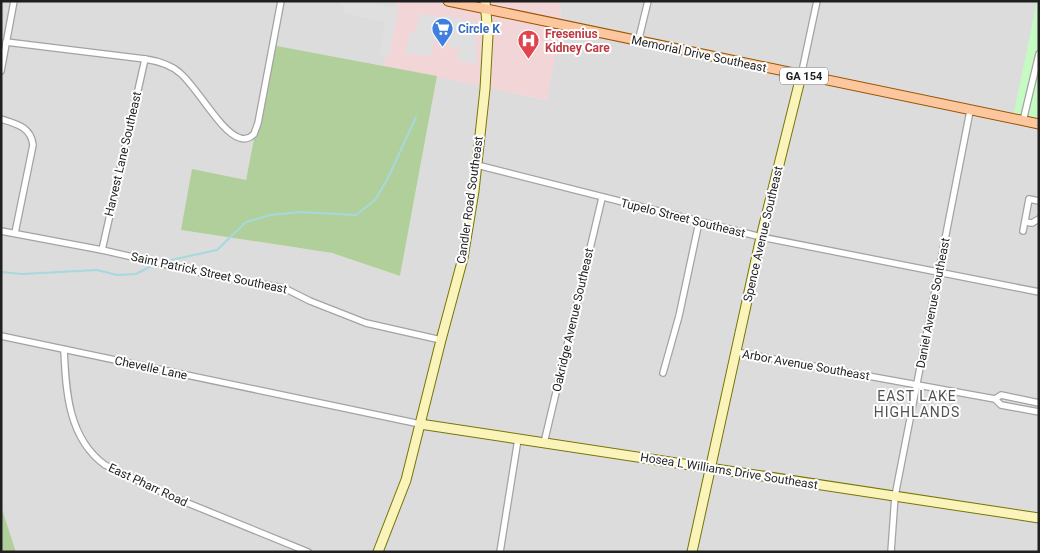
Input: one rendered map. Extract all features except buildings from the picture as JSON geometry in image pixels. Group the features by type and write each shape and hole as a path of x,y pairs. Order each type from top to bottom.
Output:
{"main road":[{"name":"Memorial Drive Southeast","path":"448,1 485,5 638,42 1039,124"}],"street":[{"path":"1,70 14,1"},
{"path":"6,42 163,62 179,71 193,86 224,127 235,136 245,139 254,134 258,123 281,1"},
{"path":"638,42 648,1"},
{"name":"Spence Avenue Southeast","path":"692,552 817,1"},
{"name":"Candler Road Southeast","path":"378,552 406,480 440,340 463,258 477,165 485,89 488,34 485,5"},
{"path":"1024,121 1039,54"},
{"name":"Harvest Lane Southeast","path":"102,250 145,59"},
{"name":"Daniel Avenue Southeast","path":"891,552 895,496 918,386 970,111"},
{"path":"1,119 16,123 26,129 32,138 33,145 15,233"},
{"name":"Tupelo Street Southeast","path":"477,165 762,237 1039,292"},
{"name":"Oakridge Avenue Southeast","path":"544,443 602,198"},
{"path":"1023,230 1029,199 1039,201"},
{"path":"1025,222 1032,223 1039,219"},
{"path":"663,373 679,316 699,222"},
{"name":"Saint Patrick Street Southeast","path":"1,231 284,288 366,323 440,340"},
{"name":"Chevelle Lane","path":"1,336 420,424"},
{"name":"East Pharr Road","path":"64,350 65,375 71,416 77,429 97,459 105,465 168,495 308,552"},
{"name":"Arbor Avenue Southeast","path":"736,352 995,399 1001,405 1039,412"},
{"name":"Arbor Avenue Southeast","path":"995,399 1002,395 1039,403"},
{"name":"Hosea L Williams Drive Southeast","path":"420,424 1039,518"},
{"path":"500,552 518,439"}],"shaded area":[{"path":"1,1 397,1 384,66 272,45 246,180 181,230 332,253 400,276 437,76 546,100 561,26 560,1 1038,1 1039,552 16,552 1,506"},
{"path":"340,1 359,1 399,8 389,56 379,55 385,22 343,13 344,6 340,5"},
{"path":"397,1 466,1 478,3 479,1 560,1 561,26 547,100 384,66"},
{"path":"419,14 442,17 443,15 476,22 476,64 457,60 459,49 449,47 450,42 435,38 430,56 405,53 410,33 416,33"}],"green space":[{"path":"1037,1 1039,1 1039,127 1012,122"},
{"path":"272,45 437,76 400,276 332,253 181,230 192,169 246,180"},
{"path":"1,506 16,552 1,552"}],"waterway":[{"path":"162,262 217,250 246,222 270,215 300,212 356,215 375,200 388,178 416,117"},
{"path":"1,272 22,274 97,270 117,275 136,274 155,264"}],"place":[{"name":"Circle K","path":"442,48"},
{"name":"Fresenius Kidney Care","path":"529,60"}],"district":[{"name":"EAST LAKE HIGHLANDS","path":"917,404"}]}
